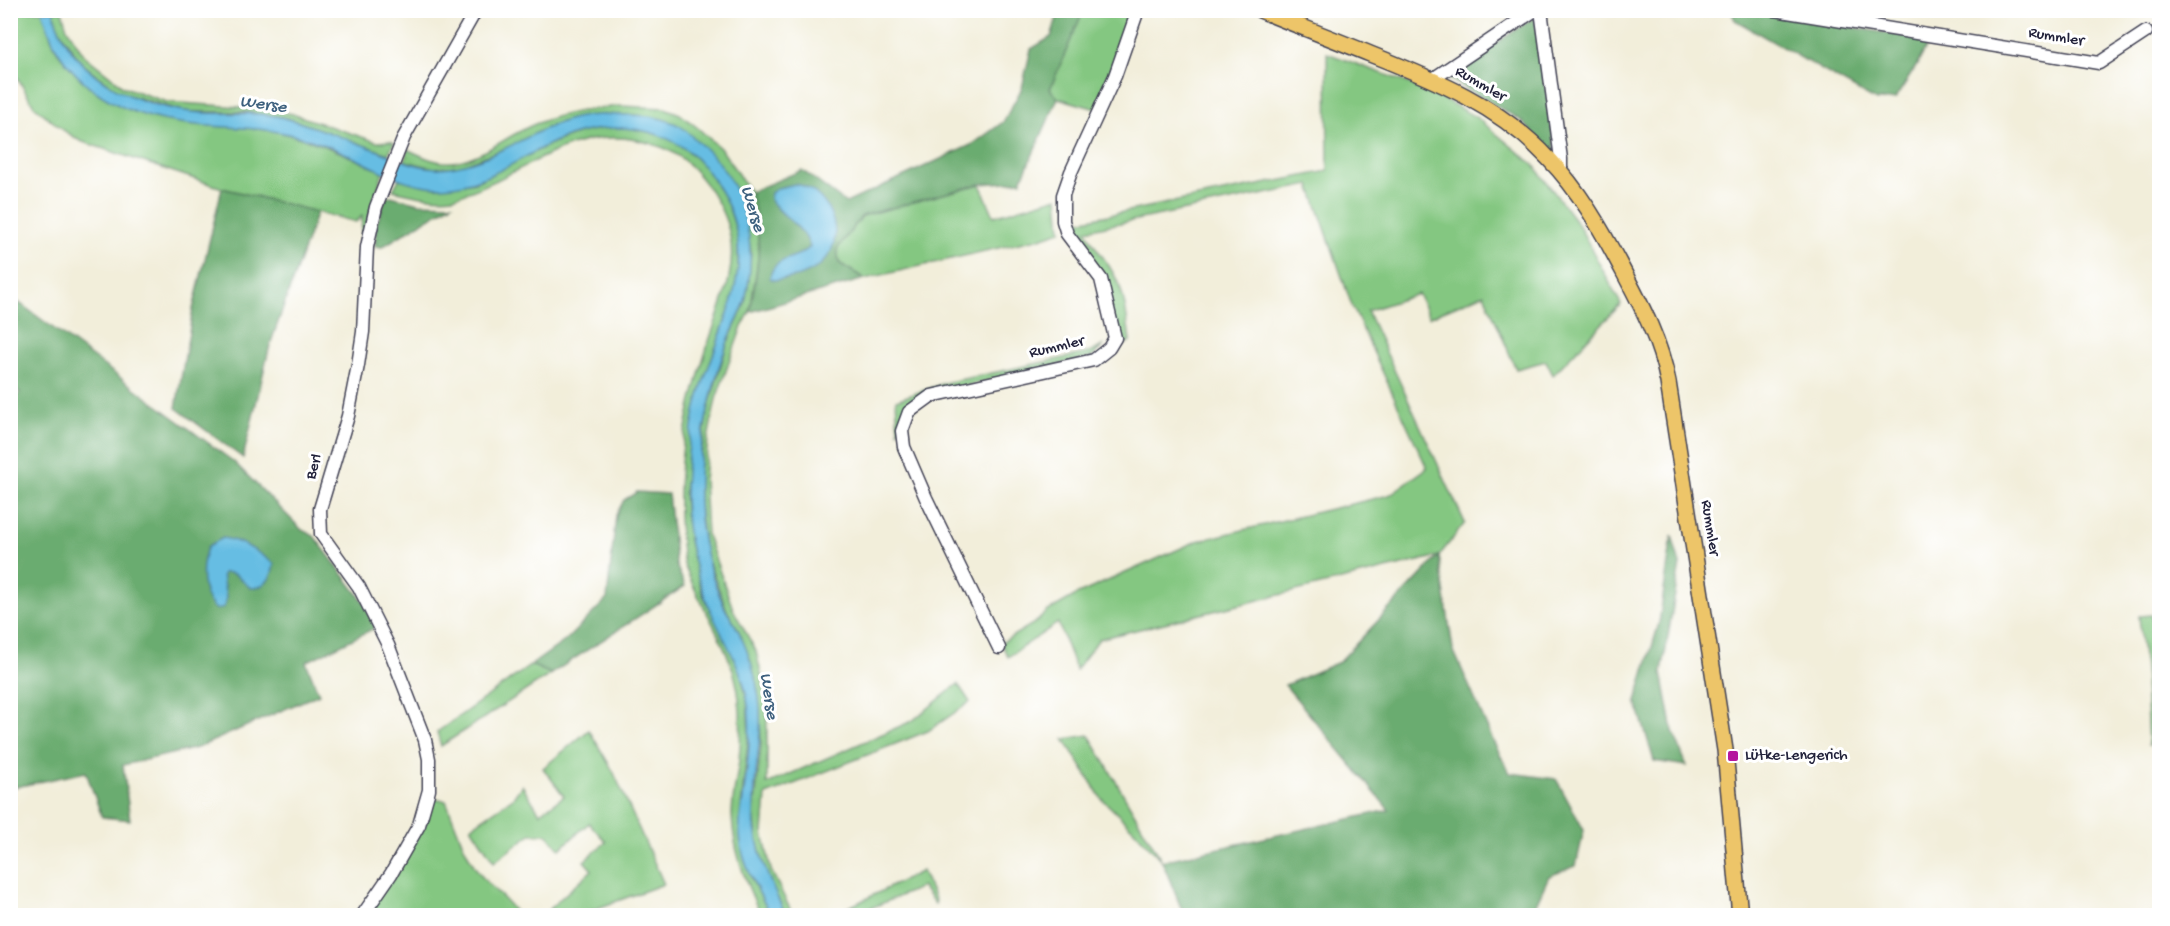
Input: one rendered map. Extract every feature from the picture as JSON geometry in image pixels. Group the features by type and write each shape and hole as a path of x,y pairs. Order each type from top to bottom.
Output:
{"main road":[{"name":"Rummler","path":"1260,10 1433,79 1478,102 1531,141 1561,172 1586,205 1611,248 1649,322 1665,364 1722,730 1731,803 1740,915"}],"street":[{"name":"Berl","path":"362,915 391,874 419,825 430,775 425,740 388,645 359,587 326,543 319,525 320,509 348,416 363,332 368,236 384,184 418,110 476,10"},
{"name":"Rummler","path":"999,648 926,498 904,447 902,431 909,412 931,396 1094,360 1109,348 1115,338 1101,279 1067,234 1063,220 1063,195 1071,172 1115,76 1138,10"},
{"name":"Rummler","path":"1433,79 1535,10"},
{"path":"1541,10 1561,172"},
{"name":"Rummler","path":"1775,10 2099,63 2146,32"}],"green space":[{"path":"11,11 42,11 56,49 70,67 97,92 126,108 177,122 279,132 324,146 383,172 366,225 363,256 360,256 362,216 356,222 222,188 80,141 63,130 34,106 11,67"},
{"path":"53,11 62,11 67,28 84,55 124,87 167,102 269,109 293,114 377,142 391,141 394,143 388,154 287,118 247,112 187,112 121,93 80,62 58,28"},
{"path":"1059,11 1083,11 1050,89 1058,98 1021,181 980,184 862,216 837,249 839,263 865,279 750,312 757,266 758,237 750,192 802,170 846,203 973,144 1003,122 1022,88 1031,49 1051,37"},
{"path":"1083,11 1131,11 1121,49 1096,109 1058,98 1050,89"},
{"path":"1731,11 1753,11 1930,40 1895,99 1876,101 1735,20"},
{"path":"1535,17 1556,155 1519,119 1446,77"},
{"path":"1327,53 1427,90 1476,117 1533,164 1578,224 1621,304 1553,375 1546,361 1516,369 1484,294 1429,317 1418,294 1367,311 1465,523 1439,556 1099,639 1076,670 1058,623 1008,657 1001,643 1076,595 1197,541 1389,495 1427,468 1352,306 1310,185 1086,230 1116,279 1125,304 1130,341 1114,351 1102,274 1071,232 1074,222 1328,171"},
{"path":"621,106 665,108 680,114 698,128 722,150 750,192 757,215 759,253 750,312 741,329 716,399 708,439 704,480 707,535 733,609 756,651 767,700 767,784 912,721 958,684 970,702 928,731 766,795 763,833 771,870 793,915 786,915 767,877 758,845 754,814 761,743 759,699 739,631 727,611 705,552 699,504 699,470 707,413 727,344 744,306 749,278 751,252 747,228 679,126 656,119 634,115 509,147 460,166 434,168 405,161 407,149 440,162 462,160 484,152 546,120 598,108"},
{"path":"604,128 632,128 654,133 672,140 693,155 704,166 726,199 738,235 738,278 731,305 700,392 684,491 689,541 702,593 738,665 747,698 749,733 740,817 744,858 752,880 771,915 761,915 750,892 738,854 733,828 732,808 739,760 740,730 736,681 724,648 685,567 680,535 679,483 685,432 699,373 726,291 731,264 730,236 721,210 695,172 673,153 637,140 615,138 594,139 574,144 480,188 453,197 431,197 393,190 399,179 437,187 476,182 552,143 579,133"},
{"path":"980,184 994,216 1058,197 1061,231 1037,239 865,279 839,263 837,249 862,216"},
{"path":"222,188 317,212 270,345 243,458 176,408 193,309"},
{"path":"391,196 419,203 452,204 382,247 375,247 376,226 386,197"},
{"path":"10,296 234,462 302,530 314,536 364,602 375,628 306,662 319,694 197,748 123,765 130,820 102,817 86,772 11,788 10,406 20,392 11,387"},
{"path":"1104,345 1092,357 925,395 898,431 896,400 944,383 1092,352"},
{"path":"637,492 668,494 676,565 685,586 551,674 531,665 566,640 607,599 616,515 624,500"},
{"path":"1672,536 1680,564 1662,673 1673,731 1687,766 1654,761 1636,701 1659,623"},
{"path":"1439,556 1453,649 1494,743 1510,773 1556,779 1584,830 1576,866 1549,876 1531,915 1184,915 1162,861 1389,810 1285,685 1339,662"},
{"path":"2151,615 2159,652 2159,746 2148,745 2139,616"},
{"path":"531,665 551,674 441,746 437,732"},
{"path":"589,730 613,771 664,884 579,915 556,915 549,909 592,870 584,861 606,842 589,823 560,849 547,834 531,834 494,862 471,827 513,798 522,785 540,813 564,796 543,768"},
{"path":"1089,735 1162,861 1101,798 1064,739"},
{"path":"440,799 446,801 474,866 517,915 368,916 430,804"},
{"path":"922,871 936,901 935,904 922,887 854,915 833,915"}],"water":[{"path":"42,11 53,11 72,51 86,67 122,91 163,107 198,113 251,113 278,116 400,159 438,168 470,163 544,129 584,116 648,116 674,123 687,131 727,174 737,193 749,235 749,279 745,301 721,360 706,421 700,468 700,515 703,542 714,580 724,606 743,640 756,681 760,727 754,799 755,827 764,866 786,915 771,915 751,878 741,847 740,826 749,745 745,687 701,586 692,556 687,525 685,483 692,427 701,389 729,311 738,262 737,236 730,211 716,184 702,165 684,148 659,135 641,130 612,128 587,131 562,139 472,182 441,187 401,180 340,151 296,136 260,129 197,125 156,119 119,106 102,96 72,70 56,48"},
{"path":"795,184 817,194 825,204 831,214 835,238 832,250 820,265 808,273 774,280 770,278 776,266 810,247 807,239 797,227 770,199 771,193 778,188"},
{"path":"223,538 243,544 274,564 272,574 267,581 256,588 251,588 239,577 223,573 226,602 224,607 217,610 211,604 204,589 203,571 208,546"}],"place":[{"name":"Lütke-Lengerich","path":"1733,756"}],"water label":[{"name":"Werse","path":"263,105"},
{"name":"Werse","path":"752,209"},
{"name":"Werse","path":"768,696"}]}
